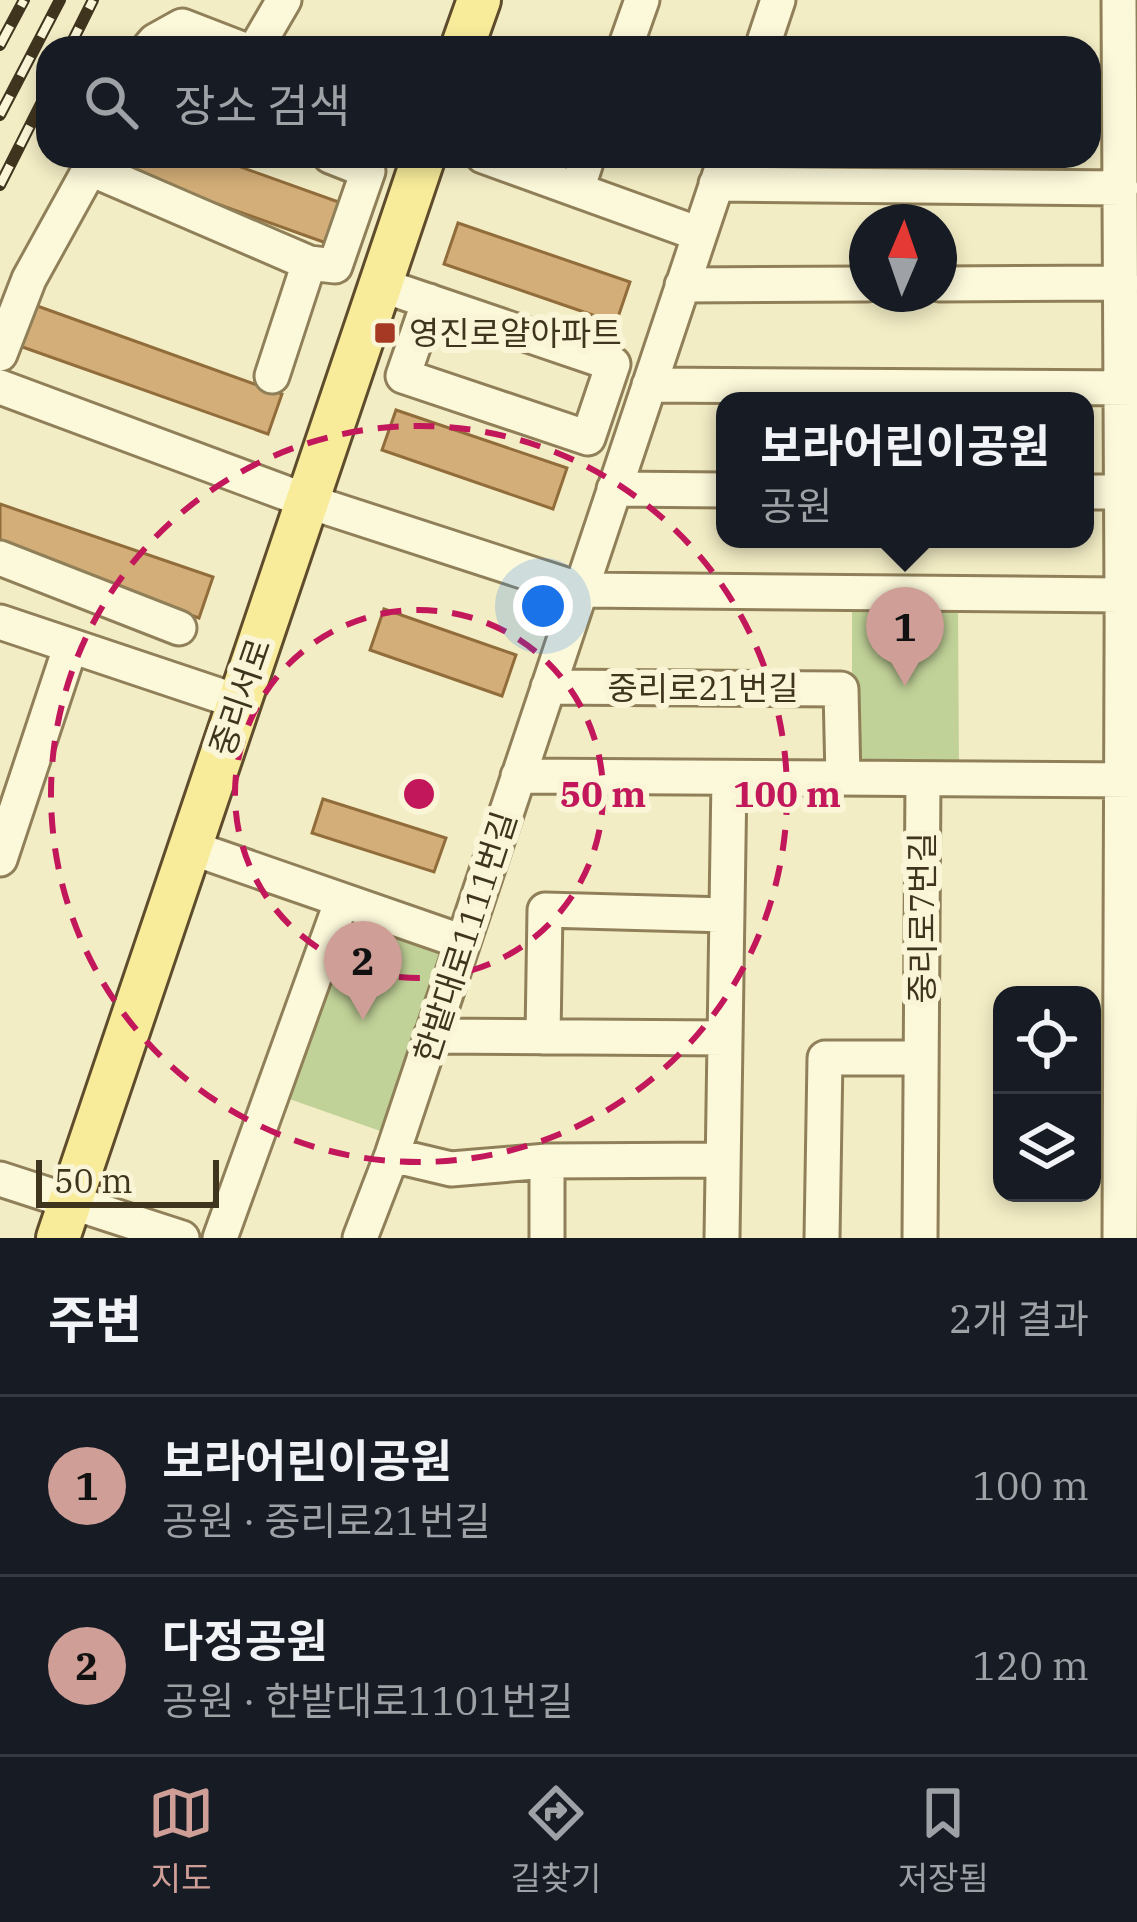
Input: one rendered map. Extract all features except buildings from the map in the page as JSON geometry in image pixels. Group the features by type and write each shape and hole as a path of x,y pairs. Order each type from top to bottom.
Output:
{"main road":[{"path":"466,36 479,0"},
{"name":"중리서로","path":"64,1220 420,168"}],"street":[{"path":"263,36 284,0"},
{"path":"629,36 642,0"},
{"path":"766,36 778,0"},
{"path":"1119,0 1104,87 1121,188 1130,388 1121,492 1120,595 1130,780 1120,1238"},
{"path":"164,36 182,26 208,36"},
{"path":"0,354 29,279 91,168"},
{"path":"105,168 308,263 335,266 368,171 360,168"},
{"path":"516,168 699,234"},
{"path":"577,190 584,168"},
{"path":"721,170 1121,188"},
{"name":"한밭대로1111번길","path":"360,1238 392,1155 721,170"},
{"path":"272,376 308,263"},
{"path":"957,284 1122,283"},
{"path":"682,285 849,284"},
{"path":"381,285 429,301 613,364 588,438 403,376 429,301"},
{"path":"649,385 1130,388"},
{"path":"0,387 307,502 581,590 1120,595"},
{"path":"614,489 716,490"},
{"path":"1094,492 1121,492"},
{"path":"0,558 178,628"},
{"path":"0,622 238,702"},
{"path":"0,859 70,648"},
{"name":"중리로21번길","path":"548,687 841,688 843,778"},
{"path":"518,776 1130,780"},
{"path":"722,1238 729,778"},
{"name":"중리로7번길","path":"920,1238 923,779"},
{"path":"189,847 463,942"},
{"path":"220,1238 341,900"},
{"path":"543,1037 545,910 727,915"},
{"path":"431,1036 725,1038"},
{"path":"821,1238 825,1058 921,1058"},
{"path":"392,1155 451,1169 547,1161 723,1160"},
{"path":"547,1161 547,1238"},
{"path":"0,1179 64,1220 182,1238"}],"green space":[{"path":"852,602 958,602 959,770 852,770"},
{"path":"344,908 448,945 383,1132 278,1095"}],"railway":[{"path":"0,45 24,0"},
{"path":"41,36 60,0"},
{"path":"75,36 93,0"},
{"path":"0,115 36,46"},
{"path":"0,185 36,114"}],"place":[{"name":"영진로얄아파트","path":"385,333"},
{"name":"보라어린이공원","path":"905,686"},
{"name":"다정공원","path":"363,1020"}]}
